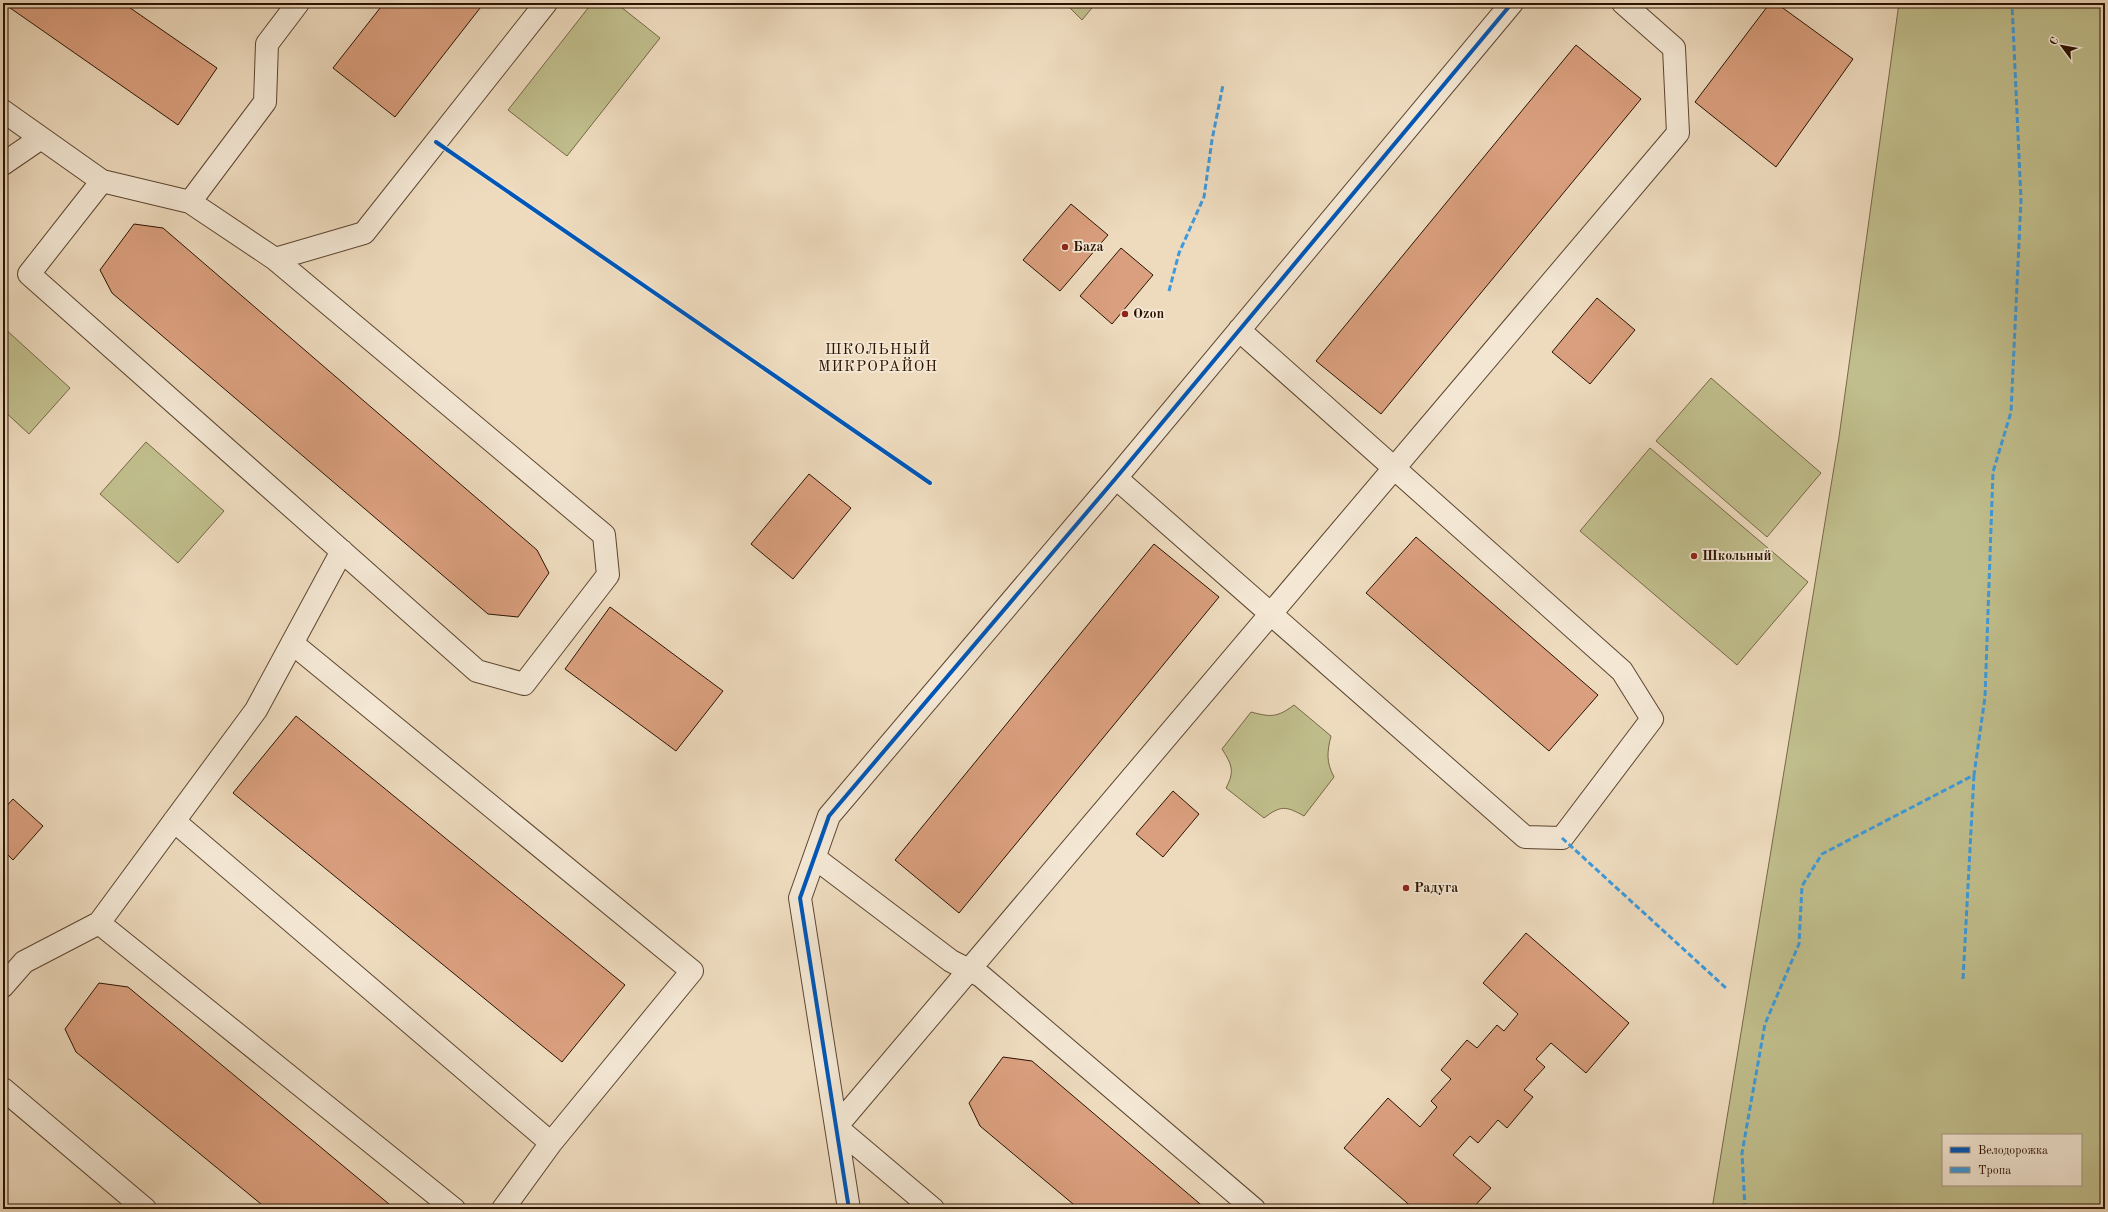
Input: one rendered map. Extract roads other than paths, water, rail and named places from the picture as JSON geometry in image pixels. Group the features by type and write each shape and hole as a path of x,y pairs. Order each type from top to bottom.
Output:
{"street":[{"path":"190,202 265,102 267,44 298,3"},
{"path":"276,259 364,233 546,3"},
{"path":"849,1209 800,898 830,816 1116,478 1512,3"},
{"path":"836,1126 1678,133 1674,48 1623,3"},
{"path":"3,111 102,181 190,202 276,259 604,535 608,575 524,684 477,671 29,274 102,181"},
{"path":"3,164 41,138"},
{"path":"1116,478 1272,612 1525,836 1562,838 1652,720 1622,671 1240,330"},
{"path":"3,986 24,962 99,923 256,710 342,551"},
{"path":"292,643 692,971 551,1143 503,1209"},
{"path":"174,821 551,1143"},
{"path":"815,858 951,961 981,976 1254,1209"},
{"path":"99,923 454,1209"},
{"path":"3,1089 145,1209"},
{"path":"836,1126 933,1209"}],"place":[{"name":"Баza","path":"1065,247"},
{"name":"Ozon","path":"1125,314"},
{"name":"Школьный","path":"1694,556"},
{"name":"Радуга","path":"1406,888"}],"district":[{"name":"ШКОЛЬНЫЙ МИКРОРАЙОН","path":"878,358"}]}
